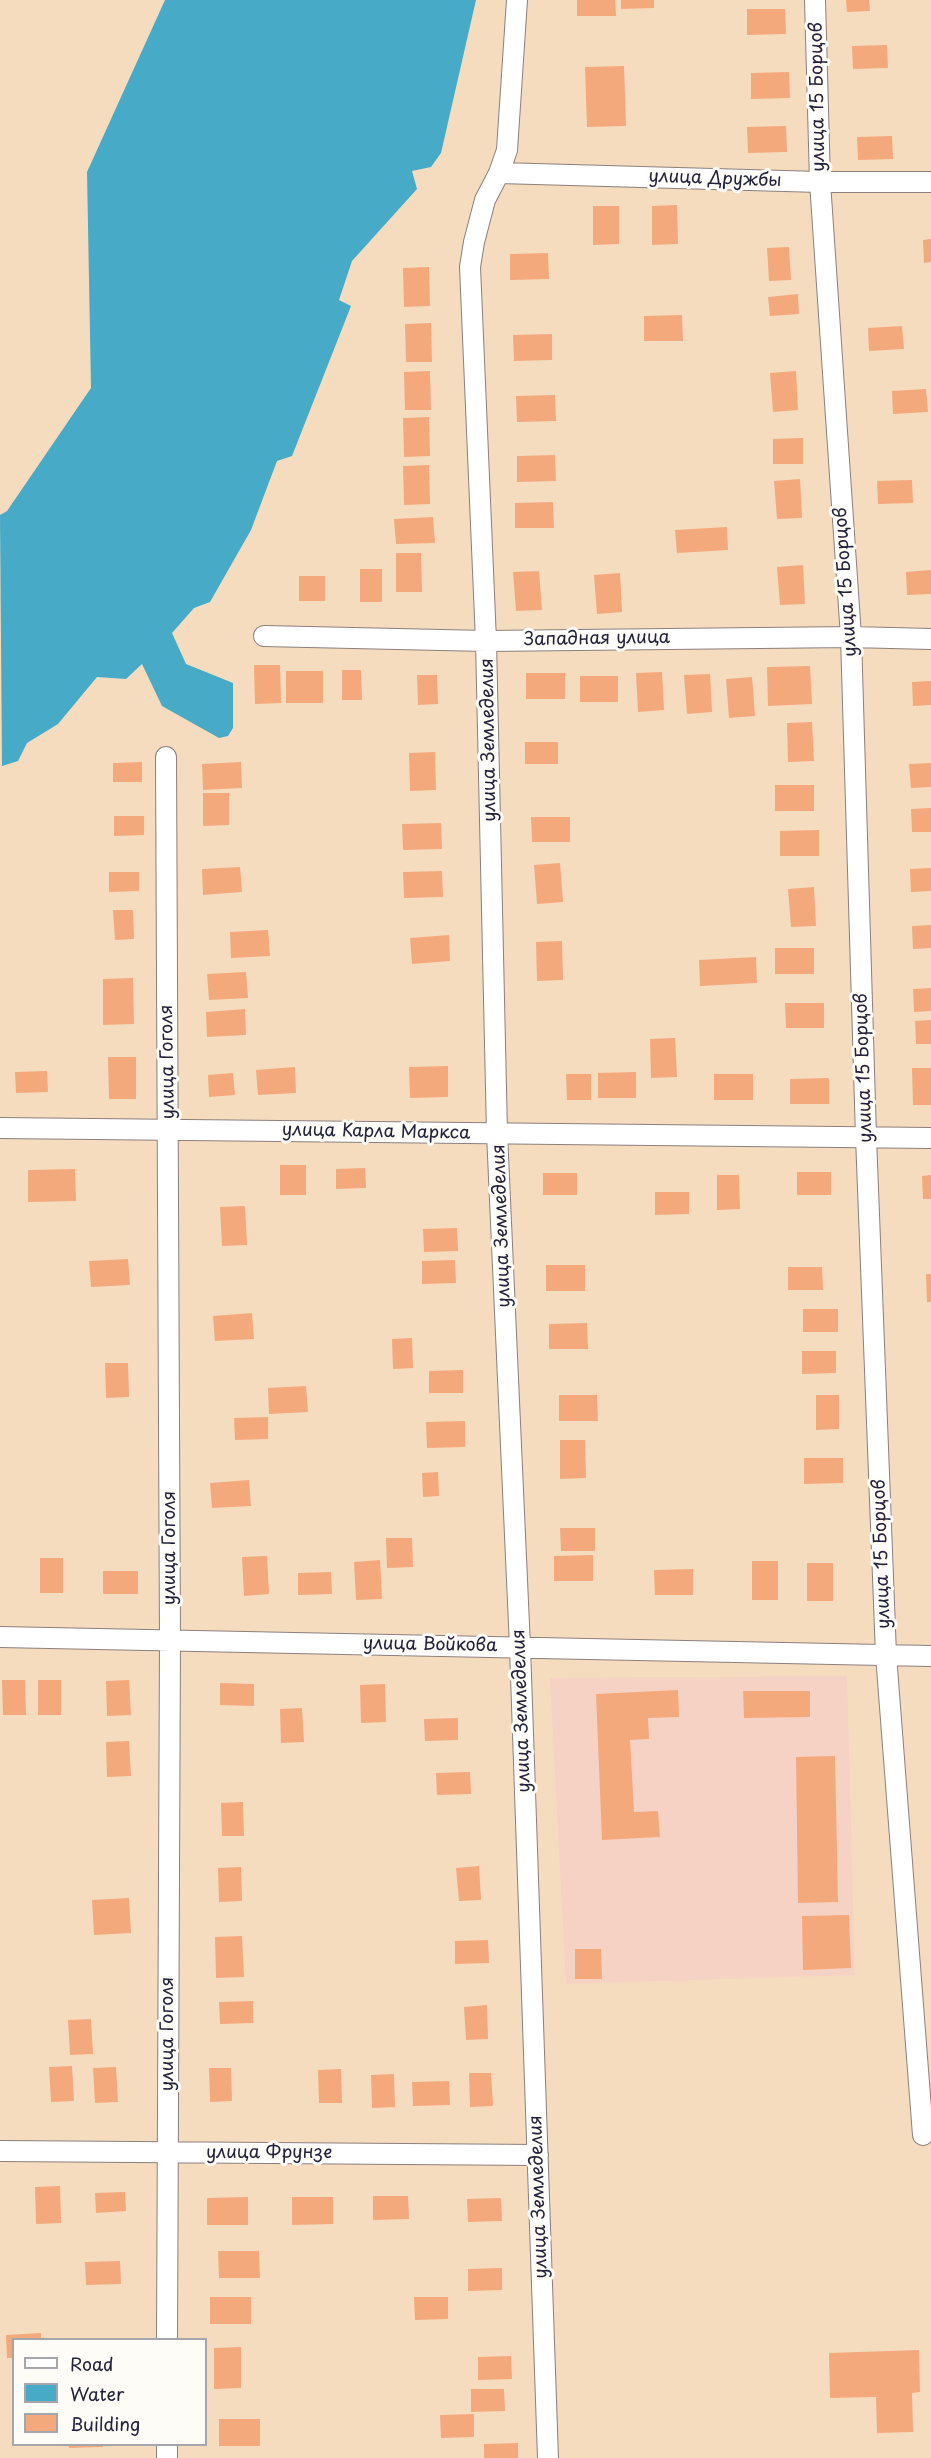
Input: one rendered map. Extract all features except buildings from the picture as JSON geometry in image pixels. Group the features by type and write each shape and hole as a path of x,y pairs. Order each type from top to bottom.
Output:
{"street":[{"name":"улица Земледелия","path":"517,0 507,150 499,173 484,200 470,267 486,641 498,1133 520,1647 548,2458"},
{"name":"улица 15 Борцов","path":"815,0 819,182 851,637 866,1137 886,1655 922,2136"},
{"name":"улица Дружбы","path":"499,173 819,182 931,182"},
{"name":"Западная улица","path":"264,636 486,641 851,637 931,639"},
{"name":"улица Гоголя","path":"165,757 169,1130 170,1640 167,2338"},
{"name":"улица Карла Маркса","path":"0,1128 931,1138"},
{"name":"улица Войкова","path":"0,1636 931,1656"},
{"name":"улица Фрунзе","path":"0,2151 538,2155"}],"shaded area":[{"path":"847,1676 855,1975 566,1984 550,1678"}],"water":[{"path":"165,0 476,0 441,153 431,167 412,171 417,189 352,261 339,300 351,306 292,456 277,461 251,530 210,602 194,608 172,633 186,664 233,683 233,728 228,736 219,738 162,706 142,664 126,679 97,677 58,724 27,743 18,761 2,766 0,515 7,511 91,388 87,172"}]}
